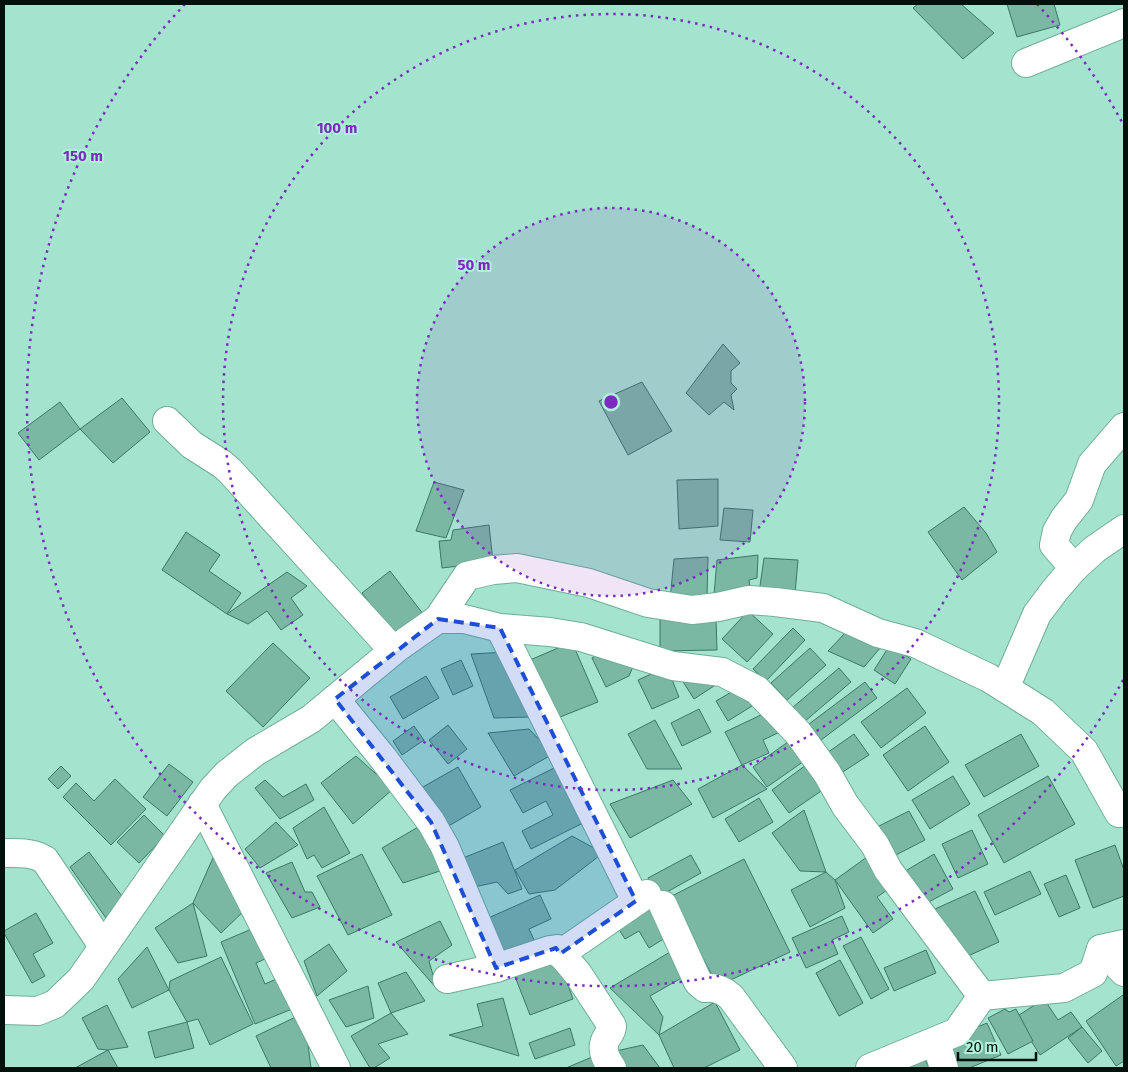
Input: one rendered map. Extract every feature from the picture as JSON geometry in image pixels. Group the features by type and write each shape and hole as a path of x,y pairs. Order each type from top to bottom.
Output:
{"street":[{"path":"1118,4 1124,18"},
{"path":"1026,63 1124,23"},
{"path":"167,421 192,445 230,471 393,650"},
{"path":"1074,568 1054,545 1057,531 1079,500 1092,464 1124,427"},
{"path":"1005,688 1037,614 1074,568 1096,548 1124,529"},
{"path":"4,1010 38,1011 55,1004 81,979 213,788 255,752 311,719 393,650 438,618 467,576 493,570 517,568 589,583 648,603 692,610 718,607 748,600 823,608 878,633 915,643 988,678 1043,712 1084,751 1119,813"},
{"path":"438,618 464,619 500,628 550,632 581,637 673,666 722,672 757,690 798,733 828,773 846,804 875,845 888,870 982,996"},
{"path":"500,628 648,900 698,982 705,988 722,990 730,997 783,1068"},
{"path":"335,699 383,758 430,822 445,847 496,968"},
{"path":"202,804 336,1068"},
{"path":"4,853 32,854 45,860 104,946"},
{"path":"560,954 648,900"},
{"path":"870,1068 957,1032 982,996 1064,988 1093,972 1113,947 1124,972"},
{"path":"447,979 496,968 557,949 578,974 612,1026 603,1048 606,1060 612,1068"},
{"path":"936,1042 944,1068"}],"highlighted area":[{"path":"438,619 500,628 636,901 560,954 556,948 496,968 431,822 335,699"}],"building":[{"path":"918,4 961,4 994,33 963,59 913,8"},
{"path":"1007,4 1054,4 1060,25 1017,37"},
{"path":"723,344 740,363 731,371 731,383 737,389 731,395 734,410 724,402 709,415 686,393"},
{"path":"642,382 672,431 628,455 599,401"},
{"path":"122,398 150,432 113,463 80,429"},
{"path":"60,402 80,429 39,460 18,433"},
{"path":"718,479 718,526 679,529 677,480"},
{"path":"434,482 464,490 446,538 416,531"},
{"path":"964,507 986,533 997,552 962,580 928,532"},
{"path":"724,508 753,510 750,542 720,540"},
{"path":"489,525 493,562 442,568 439,541 451,540 453,530"},
{"path":"186,532 220,555 209,571 241,593 227,614 162,570"},
{"path":"758,555 757,578 749,580 751,594 714,594 717,560"},
{"path":"708,557 707,597 670,600 674,559"},
{"path":"764,558 798,560 795,594 759,593"},
{"path":"390,571 427,619 399,641 362,593"},
{"path":"287,572 307,586 291,598 303,615 281,630 267,611 248,624 227,614"},
{"path":"748,611 773,634 747,662 722,639"},
{"path":"660,618 716,618 717,650 660,651"},
{"path":"793,628 805,640 766,681 753,669"},
{"path":"846,632 881,647 864,667 828,651"},
{"path":"572,642 598,702 555,719 530,660"},
{"path":"273,643 310,678 263,727 226,691"},
{"path":"890,645 911,659 895,684 874,670"},
{"path":"810,648 826,665 787,700 771,683"},
{"path":"605,651 635,662 629,676 606,687 592,658"},
{"path":"508,652 530,717 494,718 471,654"},
{"path":"461,660 473,686 453,695 441,669"},
{"path":"700,664 714,686 694,699 680,677"},
{"path":"667,667 679,697 652,709 638,680"},
{"path":"839,668 851,682 804,722 792,708"},
{"path":"426,676 439,698 403,719 390,697"},
{"path":"865,682 877,698 821,740 809,724"},
{"path":"740,687 752,706 728,721 716,701"},
{"path":"907,688 926,713 881,748 861,722"},
{"path":"699,709 711,732 682,746 671,723"},
{"path":"763,714 784,730 763,740 769,753 742,765 725,732"},
{"path":"655,720 682,769 647,769 628,734"},
{"path":"448,725 467,749 448,764 429,740"},
{"path":"414,726 424,740 402,755 393,741"},
{"path":"925,726 949,762 908,791 883,755"},
{"path":"529,729 553,754 514,776 488,733"},
{"path":"854,734 869,755 838,775 824,755"},
{"path":"1021,734 1039,766 984,797 965,765"},
{"path":"792,739 807,759 767,787 753,767"},
{"path":"356,756 393,789 353,824 321,783"},
{"path":"169,764 193,782 167,816 143,797"},
{"path":"742,765 767,789 713,818 698,789"},
{"path":"806,765 824,789 789,813 772,790"},
{"path":"61,766 71,776 58,789 48,779"},
{"path":"458,767 481,807 440,831 416,791"},
{"path":"556,767 585,822 531,849 522,831 553,815 546,801 523,813 510,790"},
{"path":"953,776 970,804 930,829 912,800"},
{"path":"1048,776 1075,824 1004,863 978,815"},
{"path":"115,779 146,809 111,845 63,797 76,783 94,801"},
{"path":"265,780 283,797 306,784 314,800 280,819 255,788"},
{"path":"673,780 692,804 630,838 610,804"},
{"path":"759,798 773,822 739,842 725,819"},
{"path":"324,807 350,853 322,868 314,855 307,859 293,828"},
{"path":"804,810 826,872 800,871 772,833"},
{"path":"909,811 925,840 894,856 879,826"},
{"path":"144,815 165,836 139,863 117,842"},
{"path":"276,822 298,845 260,868 245,849"},
{"path":"420,826 443,870 403,883 382,848"},
{"path":"972,830 988,864 958,878 942,844"},
{"path":"572,836 603,853 555,890 529,894 515,870"},
{"path":"503,842 522,889 508,894 497,882 474,887 453,862"},
{"path":"1115,845 1124,870 1124,896 1093,908 1075,860"},
{"path":"216,851 248,907 221,933 193,903"},
{"path":"89,852 127,903 106,918 70,867"},
{"path":"362,854 392,915 348,935 317,876"},
{"path":"934,854 953,889 921,906 902,873"},
{"path":"691,855 701,873 658,897 648,878"},
{"path":"867,857 890,888 877,897 893,919 873,933 835,880"},
{"path":"744,859 790,952 718,986 670,897"},
{"path":"292,862 305,892 312,892 320,907 292,918 266,873"},
{"path":"1030,871 1041,894 995,915 984,892"},
{"path":"826,872 835,880 845,908 810,927 791,890"},
{"path":"1066,875 1080,908 1059,917 1044,884"},
{"path":"975,891 999,942 959,960 935,909"},
{"path":"540,895 551,919 529,929 536,944 504,958 486,919"},
{"path":"653,900 673,933 649,948 639,931 625,939 615,923"},
{"path":"193,903 207,956 178,963 155,928"},
{"path":"36,913 53,943 33,954 45,976 32,983 4,931"},
{"path":"842,916 849,932 832,940 838,954 806,968 792,938"},
{"path":"440,921 452,945 429,961 437,989 396,942"},
{"path":"261,925 274,955 256,963 265,984 283,976 297,1007 255,1024 221,942"},
{"path":"861,937 889,989 871,999 843,946"},
{"path":"329,944 347,971 317,996 304,961"},
{"path":"147,947 169,990 132,1008 118,979"},
{"path":"926,950 936,973 894,991 884,968"},
{"path":"670,952 685,976 650,996 663,1017 659,1035 610,988"},
{"path":"221,957 253,1024 210,1045 198,1019 187,1022 169,990 170,981"},
{"path":"558,957 573,999 530,1015 514,974"},
{"path":"840,960 863,1003 839,1016 816,973"},
{"path":"406,972 425,1001 391,1013 378,983"},
{"path":"368,986 374,1018 346,1027 329,1000"},
{"path":"1123,995 1124,1061 1116,1066 1086,1021"},
{"path":"503,998 519,1056 449,1035 483,1026 477,1004"},
{"path":"1044,999 1058,1020 1071,1012 1082,1027 1040,1055 1016,1017"},
{"path":"715,1002 740,1050 704,1068 674,1068 659,1035"},
{"path":"107,1005 128,1047 108,1050 98,1049 82,1018"},
{"path":"1005,1009 1009,1012 1016,1009 1033,1041 1008,1054 988,1018"},
{"path":"304,1013 311,1068 271,1068 256,1036"},
{"path":"391,1013 408,1034 378,1044 390,1058 374,1068 370,1068 351,1036"},
{"path":"187,1022 194,1048 155,1058 148,1032"},
{"path":"987,1023 1001,1055 969,1068 950,1068 940,1043"},
{"path":"1082,1027 1102,1051 1088,1063 1068,1038"},
{"path":"570,1028 575,1045 535,1059 529,1043"},
{"path":"643,1045 660,1068 621,1068 611,1052"},
{"path":"919,1047 929,1068 895,1068"},
{"path":"108,1050 118,1068 75,1068"},
{"path":"592,1057 597,1068 566,1068"}]}
